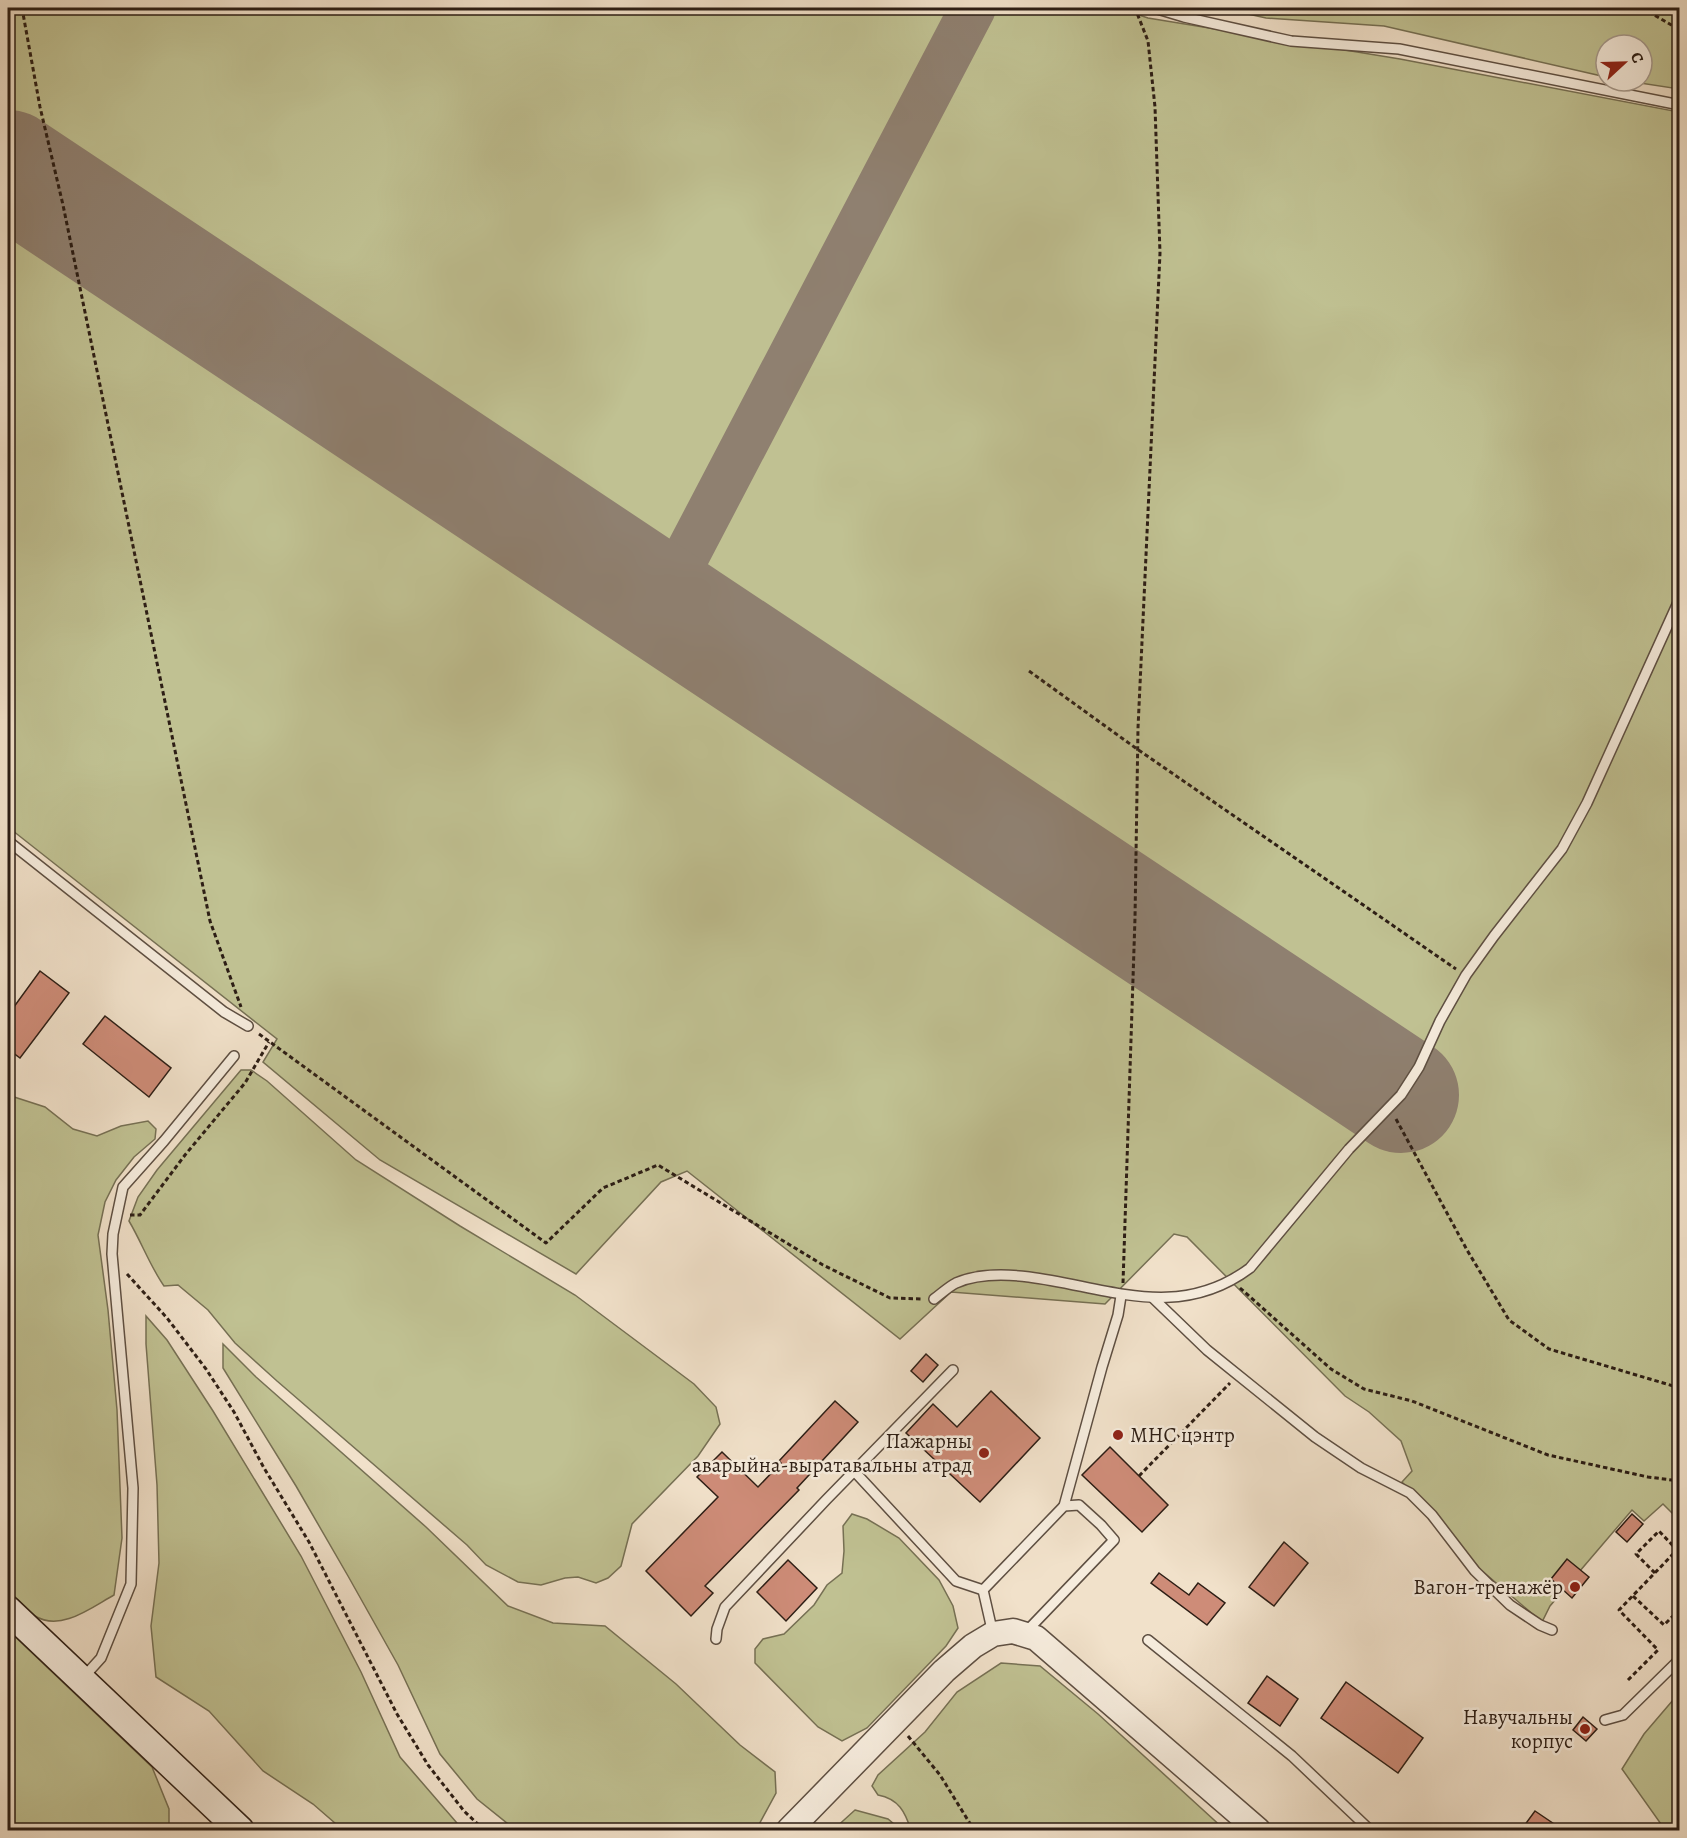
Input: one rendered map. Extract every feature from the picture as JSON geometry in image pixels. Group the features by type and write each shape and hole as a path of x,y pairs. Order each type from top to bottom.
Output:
{"main road":[{"path":"8,1610 240,1830"}],"street":[{"path":"789,1830 944,1671 973,1646 993,1634 1013,1631 1036,1638 1258,1830"}],"lane":[{"path":"1154,8 1291,41 1399,49 1680,105"},
{"path":"934,1299 956,1284 982,1276 1014,1276 1053,1281 1121,1296 1153,1298 1196,1294 1232,1281 1250,1268 1349,1149 1401,1095 1419,1067 1440,1021 1466,975 1562,849 1587,803 1680,598"},
{"path":"8,841 225,1012 248,1026"},
{"path":"82,1680 101,1658 130,1584 133,1488 112,1254 113,1234 123,1187 234,1056"},
{"path":"983,1590 1064,1506 1119,1314 1121,1296"},
{"path":"1153,1298 1207,1350 1315,1437 1361,1468 1410,1493 1432,1515 1475,1571 1510,1605 1540,1625 1552,1630"},
{"path":"716,1639 725,1607 953,1370"},
{"path":"854,1471 956,1581 983,1590"},
{"path":"1024,1634 1114,1540 1078,1505 1064,1506"},
{"path":"983,1590 993,1634"},
{"path":"1148,1640 1292,1756 1370,1830"},
{"path":"1605,1720 1623,1715 1680,1659"}],"path":[{"path":"22,8 40,107 63,205 210,921 248,1026 546,1243 603,1188 658,1165 823,1265 890,1298 934,1299"},
{"path":"1121,1296 1125,1273 1137,749 1160,253 1155,107 1148,41 1135,8"},
{"path":"1642,8 1680,30"},
{"path":"1029,671 1137,749 1466,975"},
{"path":"117,1216 140,1215 185,1155 245,1083 269,1042"},
{"path":"1390,1106 1467,1250 1509,1320 1549,1349 1680,1388"},
{"path":"112,1254 167,1318 206,1369 234,1412 264,1468 309,1542 397,1714 428,1765 464,1811 484,1830"},
{"path":"1232,1281 1330,1369 1364,1389 1412,1401 1548,1455 1648,1477 1680,1481"},
{"path":"1139,1476 1238,1375"},
{"path":"1628,1680 1658,1650 1619,1610 1678,1551 1659,1532 1636,1554 1655,1573"},
{"path":"1633,1596 1664,1625 1680,1609"},
{"path":"896,1721 940,1775 974,1830"}],"green space":[{"path":"8,8 1118,8 1148,18 1400,59 1679,112 1679,1520 1663,1504 1644,1521 1632,1510 1550,1606 1542,1622 1481,1570 1402,1482 1412,1471 1401,1441 1369,1412 1345,1396 1187,1237 1174,1234 1105,1304 951,1292 900,1339 687,1171 661,1182 576,1274 380,1160 263,1062 277,1039 8,827"},
{"path":"1221,8 1679,8 1679,89 1654,85 1654,33 1594,33 1594,74 1384,26 1266,18"},
{"path":"241,1070 251,1070 267,1081 356,1160 575,1295 694,1384 716,1407 720,1424 698,1456 632,1524 621,1566 608,1578 596,1583 578,1577 565,1578 541,1585 518,1582 486,1565 467,1545 235,1343 208,1310 178,1285 164,1286 129,1221 138,1197 157,1170"},
{"path":"8,1095 45,1107 73,1129 97,1136 121,1126 148,1121 156,1129 155,1139 134,1157 116,1180 105,1202 98,1235 108,1310 117,1410 122,1538 114,1595 66,1620 45,1620 35,1616 8,1589"},
{"path":"146,1316 167,1340 213,1411 301,1556 361,1672 400,1757 463,1830 343,1830 313,1804 263,1771 209,1711 156,1677 151,1626 159,1563 157,1485 146,1344"},
{"path":"223,1344 256,1377 426,1527 508,1606 553,1623 605,1626 676,1684 740,1745 775,1772 776,1793 756,1830 519,1830 513,1828 477,1799 440,1754 398,1665 348,1576 223,1368"},
{"path":"852,1514 867,1519 899,1538 939,1580 953,1606 958,1628 946,1646 867,1728 842,1741 818,1727 755,1663 755,1649 763,1639 784,1634 814,1605 827,1585 842,1573 843,1526"},
{"path":"8,1630 152,1767 169,1809 169,1830 8,1830"},
{"path":"1001,1663 1040,1666 1098,1714 1225,1830 911,1830 900,1807 891,1800 878,1795 872,1786 878,1775 925,1732 957,1692"},
{"path":"1679,1693 1679,1830 1662,1830 1661,1824 1622,1769 1644,1734"},
{"path":"855,1810 888,1819 901,1830 833,1830"}],"building":[{"path":"40,971 69,993 20,1058 8,1049 8,1015"},
{"path":"105,1016 171,1068 149,1097 83,1044"},
{"path":"926,1354 938,1365 923,1382 911,1371"},
{"path":"991,1391 1040,1438 980,1502 906,1433 933,1404 957,1427"},
{"path":"835,1401 858,1422 797,1488 799,1490 705,1586 713,1593 691,1616 646,1571 718,1497 697,1477 722,1452 758,1487"},
{"path":"1110,1447 1168,1505 1142,1532 1082,1475"},
{"path":"1632,1514 1643,1524 1627,1542 1616,1532"},
{"path":"1284,1542 1308,1563 1274,1606 1249,1587"},
{"path":"1567,1559 1589,1577 1572,1598 1551,1579"},
{"path":"788,1560 817,1588 786,1621 757,1592"},
{"path":"1159,1573 1189,1595 1198,1583 1225,1603 1207,1625 1151,1583"},
{"path":"1267,1676 1298,1699 1280,1726 1248,1703"},
{"path":"1346,1682 1423,1738 1398,1773 1321,1718"},
{"name":"Навучальны корпус","path":"1583,1717 1597,1729 1586,1741 1573,1730"},
{"path":"1535,1811 1563,1830 1521,1830"}],"taxiway":[{"path":"646,592 680,568 973,8"}],"runway":[{"path":"8,168 1401,1095"}],"place":[{"name":"МНС цэнтр","path":"1118,1435"},
{"name":"Пажарны аварыйна-выратавальны атрад","path":"984,1453"},
{"name":"Вагон-тренажёр","path":"1575,1587"},
{"name":"Навучальны корпус","path":"1585,1729"}]}
